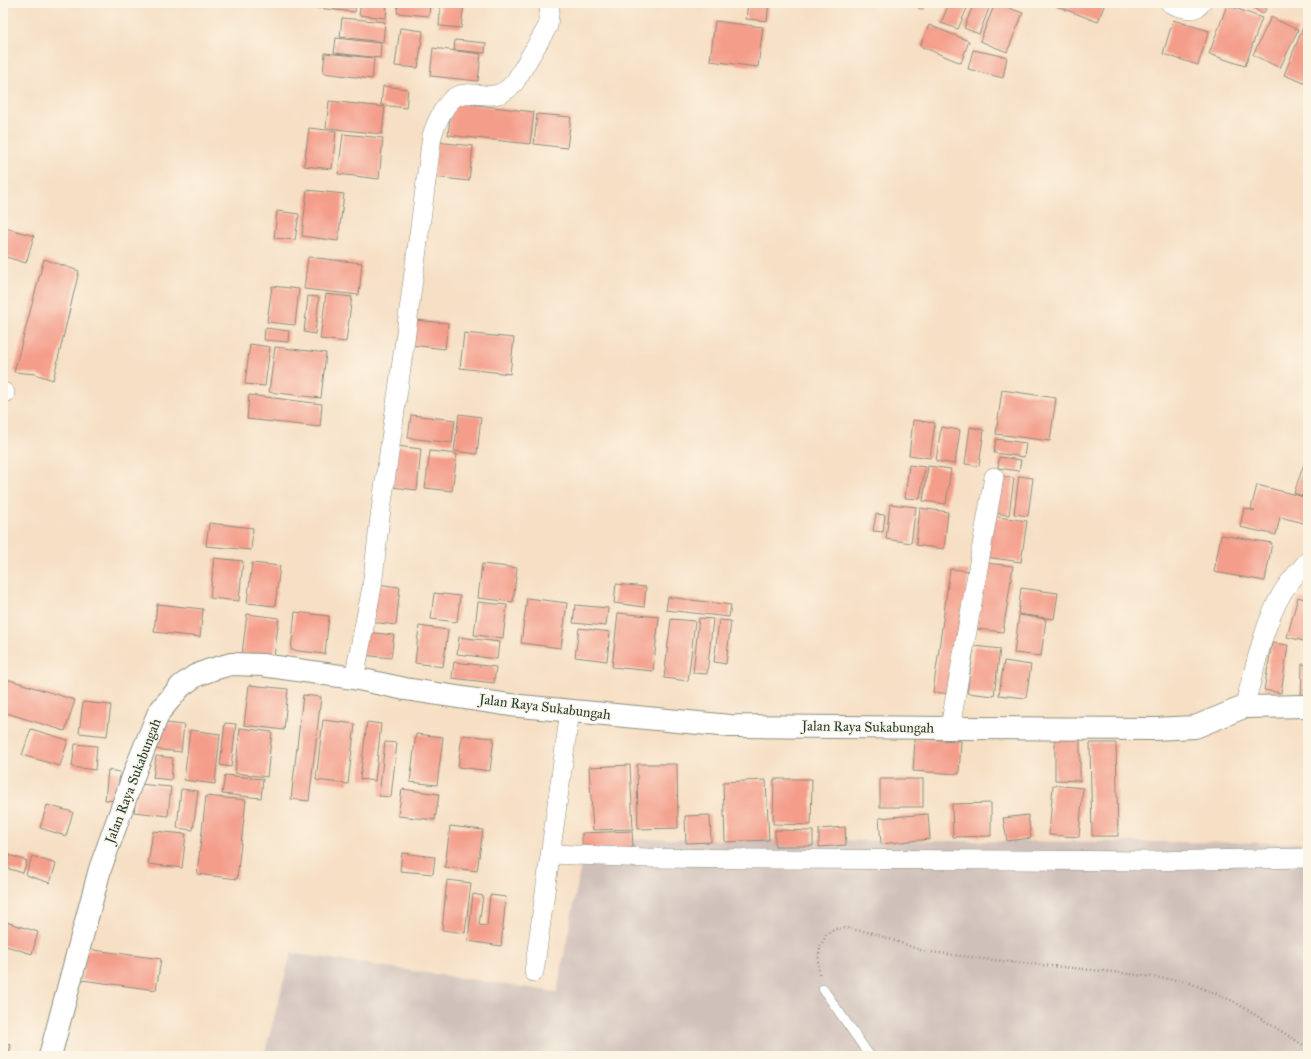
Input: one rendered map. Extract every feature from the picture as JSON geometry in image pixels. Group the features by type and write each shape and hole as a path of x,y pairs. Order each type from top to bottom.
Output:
{"street":[{"path":"354,678 372,587 380,517 434,127 453,98 460,95 469,94 497,95 509,89 515,82 548,26 550,3"},
{"path":"1170,3 1180,8 1191,9 1199,6 1201,3"},
{"path":"950,728 994,477"},
{"path":"1244,707 1268,622 1281,595 1290,581 1308,561"},
{"name":"Jalan Raya Sukabungah","path":"50,1056 100,869 137,766 159,712 181,686 195,676 231,664 262,665 354,678 405,689 510,705 730,726 1147,729 1195,727 1244,707 1308,706"},
{"path":"534,972 552,854 570,711"},
{"path":"552,854 648,858 763,860 1152,861 1308,858"}],"lane":[{"path":"823,989 870,1056"}],"path":[{"path":"823,989 818,969 820,947 826,936 835,930 846,928 873,932 923,950 992,960 1185,981 1233,1001 1308,1048"}],"shaded area":[{"path":"586,839 1308,843 1308,1056 264,1056 291,953 557,992"}],"building":[{"path":"317,3 356,3 355,12 317,8"},
{"path":"361,3 387,3 386,18 359,15"},
{"path":"398,3 430,3 429,16 397,13"},
{"path":"441,3 464,3 461,28 439,26"},
{"path":"492,3 510,3 510,6"},
{"path":"721,3 735,3 735,6"},
{"path":"748,3 769,3 767,21 746,19"},
{"path":"912,3 927,3 922,10"},
{"path":"949,3 960,3 968,6 958,29 941,23"},
{"path":"974,3 982,3 990,6 979,34 964,28"},
{"path":"995,3 1023,13 1007,52 980,41"},
{"path":"1057,3 1105,3 1098,22 1056,6"},
{"path":"1245,3 1269,3 1263,14"},
{"path":"1227,5 1262,18 1245,66 1209,54"},
{"path":"1271,17 1298,30 1280,68 1253,55"},
{"path":"342,18 385,22 383,42 340,37"},
{"path":"1173,20 1209,31 1198,65 1163,54"},
{"path":"715,21 763,27 758,67 710,61"},
{"path":"929,25 969,41 961,63 920,46"},
{"path":"1304,25 1308,27 1307,84 1284,75"},
{"path":"400,28 423,31 418,68 395,66"},
{"path":"336,38 381,43 380,58 334,53"},
{"path":"455,40 486,43 485,53 454,50"},
{"path":"433,48 481,54 478,81 430,76"},
{"path":"973,50 1007,57 1003,78 968,69"},
{"path":"325,53 374,58 372,79 323,73"},
{"path":"383,86 408,89 406,108 381,105"},
{"path":"329,101 385,107 382,134 326,128"},
{"path":"452,102 534,112 530,144 448,135"},
{"path":"537,114 571,117 567,148 534,144"},
{"path":"309,128 336,131 332,169 304,166"},
{"path":"343,134 383,138 379,179 338,174"},
{"path":"437,142 473,146 469,181 433,177"},
{"path":"307,190 344,194 338,241 302,236"},
{"path":"277,211 299,214 295,240 274,238"},
{"path":"6,228 34,236 26,263 3,256 3,239"},
{"path":"308,257 362,263 359,295 304,289"},
{"path":"44,259 79,271 53,380 35,374 14,372"},
{"path":"272,286 299,289 295,325 267,322"},
{"path":"326,294 352,297 346,342 320,339"},
{"path":"308,296 319,297 315,334 304,332"},
{"path":"414,320 448,323 445,349 411,345"},
{"path":"265,328 289,331 288,342 264,340"},
{"path":"464,333 514,338 510,374 460,368"},
{"path":"250,344 270,347 265,386 245,384"},
{"path":"275,347 326,353 321,398 269,392"},
{"path":"1002,390 1056,398 1050,441 996,434"},
{"path":"249,395 322,404 320,427 247,419"},
{"path":"459,414 481,417 477,454 454,451"},
{"path":"411,415 455,420 452,443 408,438"},
{"path":"913,420 935,423 930,458 909,455"},
{"path":"941,427 960,430 955,464 936,461"},
{"path":"970,427 984,430 979,466 965,464"},
{"path":"996,439 1026,443 1024,457 994,453"},
{"path":"397,446 421,449 417,490 392,487"},
{"path":"430,451 457,454 452,491 425,488"},
{"path":"1308,452 1308,498 1294,493"},
{"path":"999,457 1021,460 1019,471 998,468"},
{"path":"909,465 925,467 920,499 905,498"},
{"path":"928,466 951,469 946,504 923,501"},
{"path":"998,476 1014,478 1009,515 993,513"},
{"path":"1019,476 1033,478 1028,516 1014,514"},
{"path":"1257,485 1308,498 1308,524 1280,517 1276,535 1240,527 1244,508 1255,511 1251,509"},
{"path":"890,504 916,507 911,543 886,539"},
{"path":"920,508 948,512 944,549 916,545"},
{"path":"876,514 885,515 883,532 873,531"},
{"path":"991,516 1027,521 1021,562 985,557"},
{"path":"209,523 253,528 251,550 206,546"},
{"path":"1221,535 1272,543 1265,581 1214,572"},
{"path":"214,558 243,561 239,601 210,598"},
{"path":"252,563 280,566 275,606 247,603"},
{"path":"986,563 1013,566 1003,632 977,629"},
{"path":"482,564 517,568 513,602 478,598"},
{"path":"950,569 969,571 951,694 933,692"},
{"path":"376,584 400,587 396,625 371,622"},
{"path":"616,584 646,587 644,607 614,603"},
{"path":"1021,588 1058,593 1054,619 1018,614"},
{"path":"434,593 460,596 457,622 431,619"},
{"path":"668,597 731,605 729,617 666,610"},
{"path":"1298,597 1308,600 1308,642 1287,637"},
{"path":"527,598 567,603 561,648 521,643"},
{"path":"478,602 507,605 503,638 474,635"},
{"path":"157,604 203,609 200,637 154,632"},
{"path":"575,605 608,608 606,626 573,623"},
{"path":"295,612 329,616 325,654 291,650"},
{"path":"618,613 659,617 653,671 612,667"},
{"path":"247,614 279,618 274,657 242,654"},
{"path":"1019,615 1046,619 1041,656 1014,653"},
{"path":"699,618 713,619 707,674 693,673"},
{"path":"671,619 695,621 688,681 664,678"},
{"path":"719,620 731,621 726,664 714,662"},
{"path":"419,626 448,630 443,667 415,663"},
{"path":"579,628 610,632 607,661 575,657"},
{"path":"365,632 394,635 391,658 362,655"},
{"path":"459,637 499,642 497,659 457,654"},
{"path":"1272,643 1288,645 1281,693 1264,690"},
{"path":"974,646 1000,649 994,696 967,693"},
{"path":"1004,661 1031,665 1026,698 999,695"},
{"path":"454,662 496,667 494,683 452,678"},
{"path":"1302,664 1308,665 1308,700 1301,700"},
{"path":"3,678 75,700 65,731 3,712"},
{"path":"249,685 288,689 284,730 244,725"},
{"path":"303,695 321,697 309,801 291,799"},
{"path":"83,702 111,705 107,736 79,733"},
{"path":"323,720 355,724 348,784 316,780"},
{"path":"156,722 184,725 181,752 153,749"},
{"path":"367,722 381,724 375,781 360,779"},
{"path":"225,723 236,724 231,767 220,765"},
{"path":"240,728 272,732 267,777 235,773"},
{"path":"31,729 68,740 60,766 22,755"},
{"path":"190,730 220,734 215,784 184,780"},
{"path":"416,734 443,737 437,785 410,782"},
{"path":"462,735 494,738 490,771 458,767"},
{"path":"915,739 961,741 959,774 913,771"},
{"path":"1055,739 1080,739 1080,781 1055,780"},
{"path":"385,742 397,743 391,797 379,796"},
{"path":"1090,743 1116,743 1118,836 1092,836"},
{"path":"75,744 97,746 95,770 72,767"},
{"path":"156,756 173,758 171,780 153,778"},
{"path":"637,764 677,764 678,828 638,829"},
{"path":"630,765 633,829 593,830 589,767"},
{"path":"108,770 120,772 117,801 105,800"},
{"path":"225,775 263,779 261,798 222,794"},
{"path":"774,779 812,779 811,825 773,824"},
{"path":"880,779 923,779 923,807 880,807"},
{"path":"766,780 769,840 725,842 723,782"},
{"path":"138,784 171,787 168,816 134,812"},
{"path":"1053,785 1083,788 1079,837 1049,835"},
{"path":"181,789 198,791 193,830 177,828"},
{"path":"402,789 439,794 435,820 398,816"},
{"path":"206,796 246,800 237,879 197,874"},
{"path":"991,803 991,836 953,837 952,804"},
{"path":"47,805 73,812 66,836 40,828"},
{"path":"928,814 930,839 881,844 879,818"},
{"path":"710,815 711,842 686,843 685,816"},
{"path":"1028,815 1031,838 1007,841 1003,818"},
{"path":"450,826 483,830 477,871 445,867"},
{"path":"845,827 846,845 819,847 819,829"},
{"path":"775,830 813,831 813,846 775,846"},
{"path":"153,831 186,834 182,868 148,864"},
{"path":"632,831 633,847 582,849 582,833"},
{"path":"3,853 27,861 23,873 3,867"},
{"path":"402,853 435,857 433,874 400,871"},
{"path":"32,856 56,864 50,883 26,875"},
{"path":"447,880 471,883 465,933 442,930"},
{"path":"473,894 483,896 479,925 487,926 490,895 506,897 501,946 468,941"},
{"path":"3,921 38,932 32,954 3,945"},
{"path":"86,949 161,959 156,990 82,980"},
{"path":"3,1043 11,1045 8,1056 3,1056"}]}
